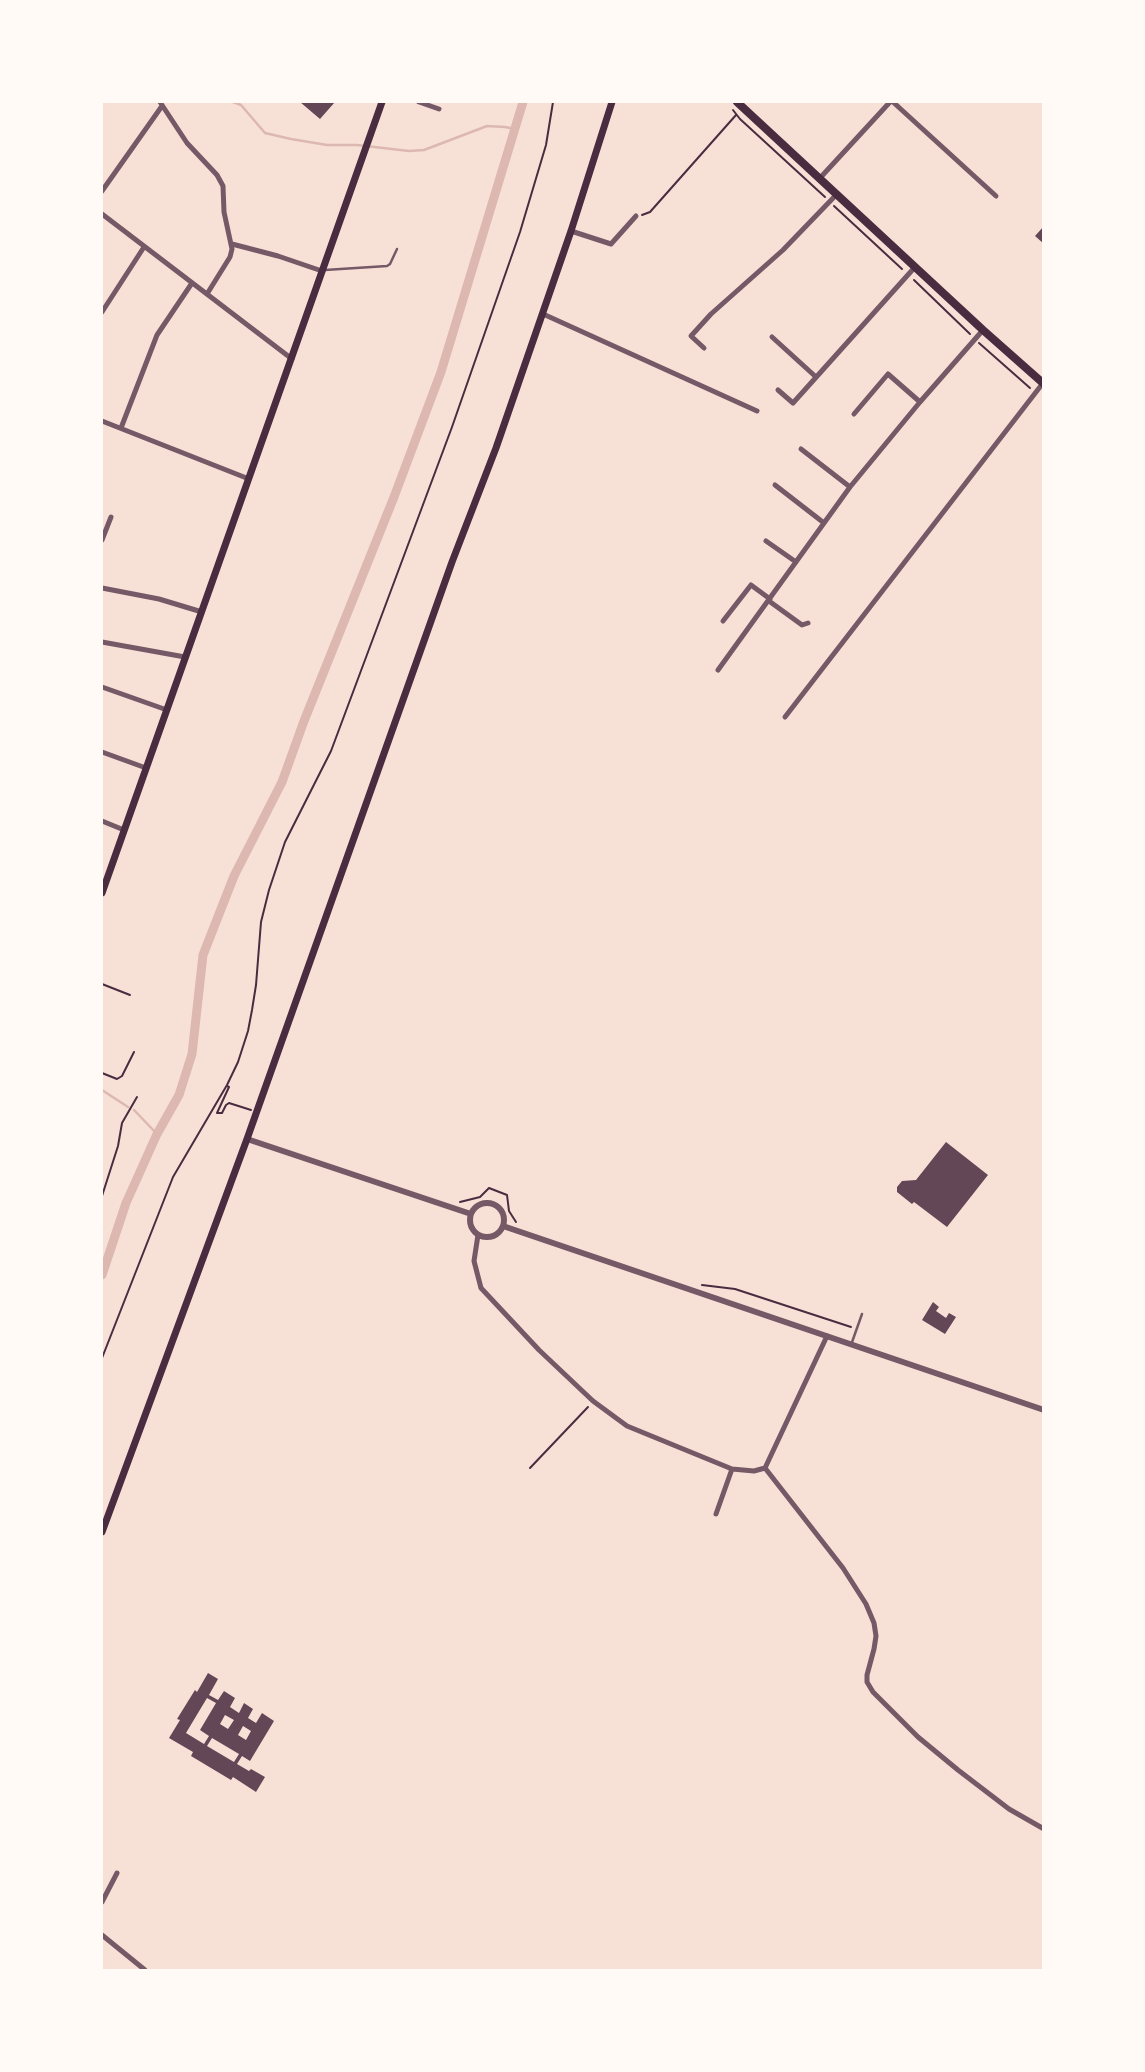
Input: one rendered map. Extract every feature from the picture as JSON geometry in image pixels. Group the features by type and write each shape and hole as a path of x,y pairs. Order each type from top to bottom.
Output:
{"main road":[{"path":"102,893 104,876 124,830 382,102"},
{"path":"102,1532 247,1139 452,562 496,448 571,231 612,102"},
{"path":"734,105 820,178 1043,384"}],"street":[{"path":"419,102 439,109"},
{"path":"820,178 892,102 996,196"},
{"path":"102,191 161,104 187,143 217,175 223,186 226,225 232,244 230,257 207,294"},
{"path":"704,348 691,336 711,314 783,250 837,194"},
{"path":"102,214 292,359"},
{"path":"571,231 611,244 636,216"},
{"path":"232,244 322,271"},
{"path":"102,312 145,247"},
{"path":"778,390 793,403 915,267"},
{"path":"121,428 157,335 192,283"},
{"path":"543,314 757,411"},
{"path":"719,670 850,487 983,330"},
{"path":"772,337 816,377"},
{"path":"854,414 888,374 920,402"},
{"path":"785,717 1043,384"},
{"path":"102,421 249,479"},
{"path":"801,449 850,487"},
{"path":"775,485 824,523"},
{"path":"102,540 111,517"},
{"path":"766,541 796,562"},
{"path":"723,621 751,585 802,625 808,623"},
{"path":"102,588 159,599 202,612"},
{"path":"102,642 185,657"},
{"path":"102,687 167,710"},
{"path":"102,752 146,768"},
{"path":"102,821 124,830"},
{"path":"247,1139 471,1214"},
{"path":"484,1203 492,1204 501,1211 503,1226 494,1236 483,1237 471,1228 471,1214 484,1203"},
{"path":"503,1226 1044,1410"},
{"path":"478,1235 474,1261 481,1288 539,1350 593,1401 627,1426 732,1469 754,1471 765,1468 827,1336"},
{"path":"765,1468 843,1568 866,1604 876,1636 867,1682 873,1692 918,1737 958,1770 1009,1809 1044,1829"},
{"path":"716,1514 732,1469"},
{"path":"102,1902 117,1873"},
{"path":"102,1935 145,1970"}],"lane":[{"path":"322,271 387,266 397,249"},
{"path":"851,1345 862,1314"}],"path":[{"path":"102,1358 173,1177 238,1062 256,985 261,922 268,890 285,842 331,751 470,377 535,183 546,145 553,102"},
{"path":"734,105 737,115 826,198"},
{"path":"636,216 650,212 737,115"},
{"path":"832,204 905,272"},
{"path":"916,282 972,335"},
{"path":"979,343 1029,387"},
{"path":"102,984 130,995"},
{"path":"102,1073 117,1079 122,1076 135,1052"},
{"path":"226,1085 229,1087 217,1113 222,1113 229,1103 252,1110 253,1106"},
{"path":"102,1196 118,1146 122,1123 137,1097"},
{"path":"459,1202 480,1196 489,1188 507,1195 509,1212 520,1227"},
{"path":"701,1285 734,1289 857,1329"},
{"path":"530,1468 593,1401"}],"building":[{"path":"300,102 335,102 320,119"},
{"path":"1044,226 1044,244 1035,236"},
{"path":"946,1142 988,1175 947,1227 897,1192 902,1181 916,1180"},
{"path":"933,1302 939,1307 936,1311 946,1318 949,1313 956,1317 945,1334 922,1320"},
{"path":"208,1673 218,1679 209,1695 218,1700 224,1691 235,1698 230,1707 239,1713 244,1703 253,1709 248,1718 256,1723 262,1713 274,1721 250,1761 242,1756 237,1764 265,1777 256,1792 191,1756 193,1752 169,1738 180,1720 177,1719 195,1690 197,1692","holes":["207,1698 216,1703 200,1730 209,1736 204,1744 186,1733","225,1715 234,1720 228,1729 220,1724","243,1726 251,1731 246,1740 238,1735","212,1738 239,1754 234,1762 207,1746"]}],"waterway":[{"path":"233,102 241,105 265,133 327,145 424,150 487,126 515,129"},
{"path":"102,1275 126,1203 157,1134 179,1095 192,1054 203,955 234,876 282,782 441,372 523,102"},
{"path":"102,1090 128,1107"},
{"path":"134,1110 157,1134"}]}
